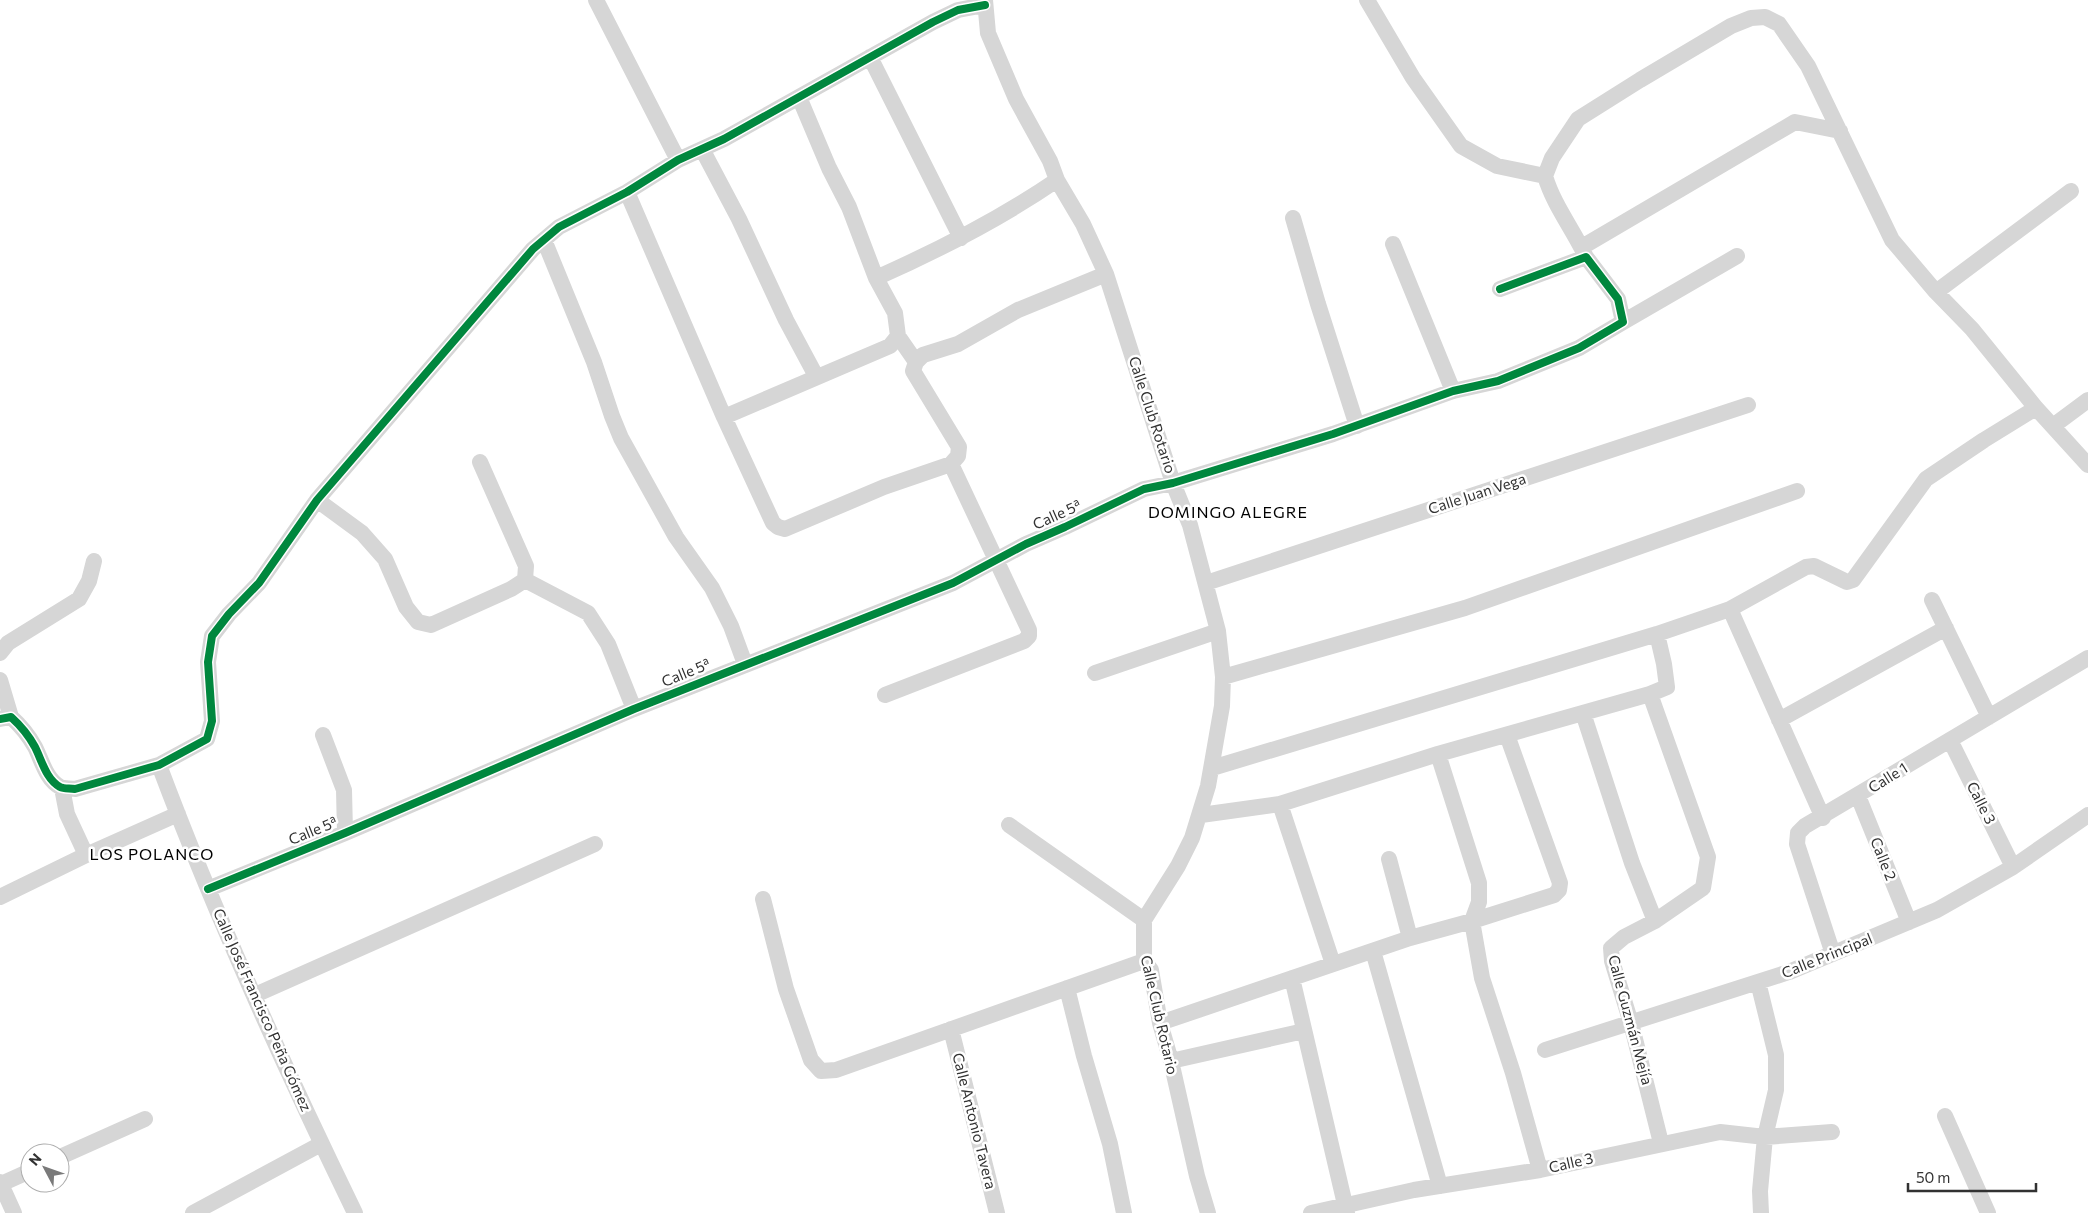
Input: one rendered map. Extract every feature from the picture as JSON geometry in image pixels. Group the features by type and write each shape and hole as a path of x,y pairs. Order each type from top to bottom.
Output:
{"street":[{"path":"596,0 678,160"},
{"path":"1367,0 1413,78 1461,146 1497,166 1545,176"},
{"path":"0,680 5,718 22,726 35,746 53,782 62,788 75,789 159,765 207,739 212,721 208,662 212,636 259,584 317,500 533,249 559,227 626,192 678,160 724,139 933,22 958,10 986,2"},
{"name":"Calle Club Rotario","path":"986,2 988,33 1016,99 1050,161 1057,180 1082,224 1106,274 1173,483 1190,525 1218,631 1223,677 1222,706 1212,768 1200,815 1192,838 1178,866 1144,920 1144,961 1151,970 1160,1022 1171,1061 1194,1167 1208,1213"},
{"path":"1623,322 1618,299 1584,252 1559,210 1545,176 1552,158 1578,119 1710,38 1751,18 1765,17 1779,24 1788,34 1808,66 1892,240 1936,292 1972,329 2036,408 2088,464"},
{"path":"870,57 962,238"},
{"path":"799,97 828,168 849,207 876,278 894,313 898,336 916,362"},
{"path":"1500,288 1558,266 1584,252 1795,122 1840,131"},
{"path":"702,149 739,219 786,320 816,376"},
{"path":"876,278 925,257 962,238 1022,204 1057,180"},
{"path":"626,192 724,417 773,523 785,529 884,488 951,464 958,456 959,447 913,371 916,362 924,355 958,344 1018,310 1106,274"},
{"path":"1936,292 2071,192"},
{"path":"1293,218 1357,426"},
{"path":"544,240 594,362 621,438 676,537 712,588 732,626 745,664"},
{"path":"1393,244 1453,390"},
{"name":"Calle 5ª","path":"208,889 345,833 634,709 953,583 995,560 1144,488 1173,483 1357,426 1453,390 1498,381 1579,348 1737,256"},
{"path":"724,417 816,376 890,346 898,336"},
{"path":"2053,426 2088,400"},
{"name":"Calle Juan Vega","path":"1206,583 1748,405"},
{"path":"1212,768 1657,634 1730,609 1806,567 1814,566 1847,582 1853,580 1926,479 2036,408"},
{"path":"480,462 526,566 525,580"},
{"path":"885,695 1024,641 1029,636 1029,630 951,464"},
{"path":"1223,677 1465,608 1797,491"},
{"path":"317,500 362,533 385,559 406,607 418,622 431,625 511,589 525,580"},
{"path":"0,653 8,643 79,598 89,581 94,561"},
{"path":"525,580 588,613 608,644 634,709"},
{"path":"1932,600 1989,716"},
{"path":"1730,609 1823,818"},
{"path":"1779,720 1946,628"},
{"path":"1095,673 1218,631"},
{"path":"1200,815 1280,804 1438,754 1668,688 1657,634"},
{"name":"Calle 1","path":"1833,954 1797,844 1798,833 1805,826 1823,818 1989,716 2088,658"},
{"path":"1583,713 1632,863 1655,921 1703,888 1708,857 1650,694"},
{"path":"323,735 344,790 345,833"},
{"path":"1160,1022 1410,938 1472,922 1554,895 1559,890 1560,883 1507,735"},
{"name":"Calle 3","path":"1950,740 2013,867"},
{"path":"1438,754 1479,883 1479,902 1472,922 1482,978 1513,1074 1540,1170"},
{"name":"Calle José Francisco Peña Gómez","path":"159,765 208,889 321,1144 355,1213"},
{"path":"62,788 67,814 86,855"},
{"name":"Calle 2","path":"1858,796 1909,922"},
{"path":"1280,804 1333,964"},
{"path":"0,897 86,855 178,814"},
{"name":"Calle Principal","path":"1545,1050 1758,982 1833,954 1937,910 2013,867 2088,815"},
{"path":"1009,825 1144,920"},
{"path":"255,995 595,844"},
{"path":"1389,859 1410,938"},
{"path":"763,898 786,989 811,1060 821,1071 836,1070 1144,961"},
{"name":"Calle Guzmán Mejía","path":"1655,921 1624,937 1611,948 1612,961 1631,1023 1661,1143"},
{"path":"1373,951 1440,1186"},
{"path":"1292,978 1347,1209"},
{"path":"1758,982 1776,1055 1776,1090 1765,1137 1760,1191 1761,1213"},
{"path":"1067,988 1084,1056 1110,1144 1124,1213"},
{"name":"Calle Antonio Tavera","path":"951,1029 997,1213"},
{"path":"1171,1061 1304,1031"},
{"path":"1945,1116 1988,1213"},
{"path":"70,1152 144,1119"},
{"name":"Calle 3","path":"1311,1213 1347,1209 1440,1186 1540,1170 1720,1132 1765,1137 1832,1132"},
{"path":"193,1213 321,1144"},
{"path":"14,1213 0,1183 20,1175"}],"cycle path":[{"path":"0,719 11,717 24,731 33,743 45,769 55,784 60,787 75,789 159,765 207,739 212,721 208,662 212,636 229,614 259,583 317,500 533,249 559,227 627,192 678,160 724,139 933,22 958,10 985,5"},
{"path":"208,889 345,833 634,709 953,583 1026,544 1144,489 1173,483 1333,434 1453,391 1498,381 1579,348 1623,322 1618,299 1586,257 1500,289"}],"district":[{"name":"DOMINGO ALEGRE","path":"1228,512"},
{"name":"LOS POLANCO","path":"152,854"}]}
